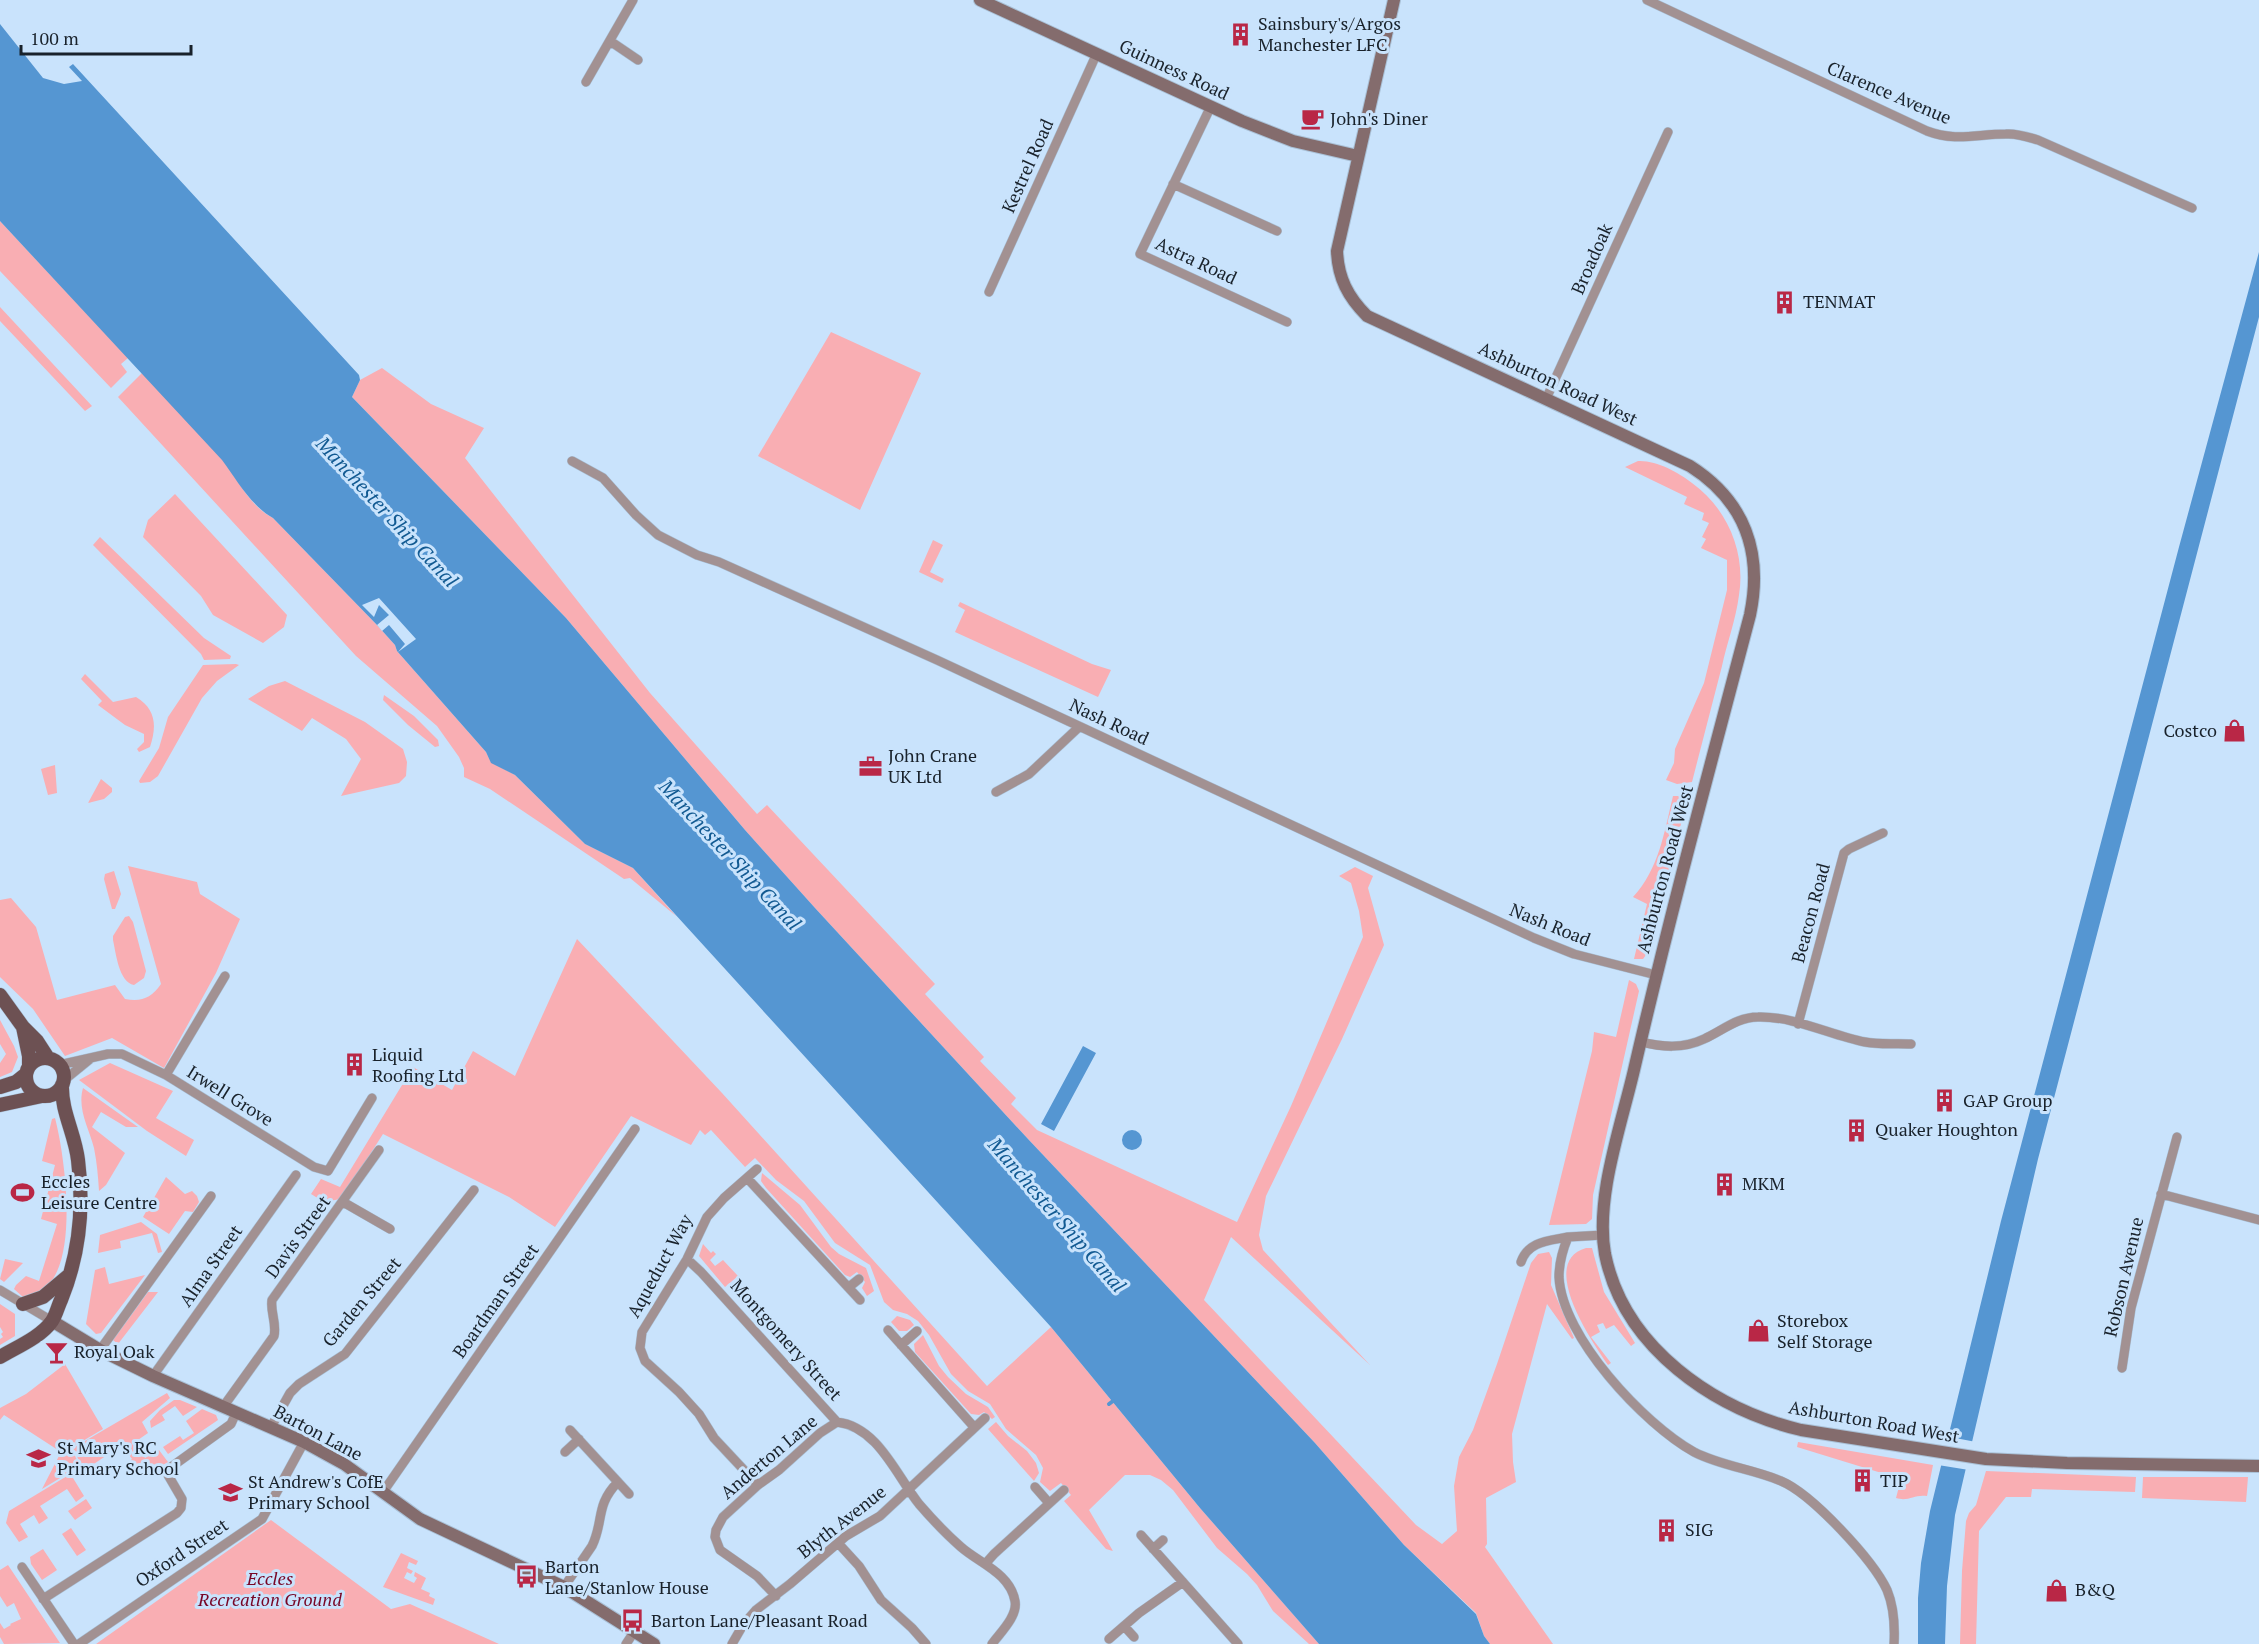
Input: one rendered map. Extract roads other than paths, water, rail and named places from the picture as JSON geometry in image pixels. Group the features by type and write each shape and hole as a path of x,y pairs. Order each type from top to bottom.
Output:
{"main road":[{"name":"Guinness Road","path":"980,0 1242,121 1293,141 1359,156"},
{"name":"Ashburton Road West","path":"1395,0 1337,251 1337,266 1347,293 1367,316 1674,458 1705,476 1731,503 1747,535 1752,551 1755,582 1749,615 1656,975 1608,1179 1603,1235 1610,1273 1637,1325 1675,1368 1706,1391 1739,1410 1778,1425 1986,1459 2067,1463 2259,1466"},
{"path":"0,995 23,1027 63,1071 63,1106 74,1138 80,1179 79,1237 70,1274 52,1321 35,1337 0,1357"},
{"path":"23,1027 29,1056 27,1086 36,1095 42,1096"},
{"path":"0,1087 16,1082 38,1059 54,1062"},
{"path":"0,1105 54,1094 63,1083"},
{"path":"23,1304 43,1297 70,1274"},
{"name":"Barton Lane","path":"52,1321 100,1350 153,1376 304,1442 344,1464 420,1519 564,1587 654,1644"}],"street":[{"path":"586,82 633,0"},
{"name":"Clarence Avenue","path":"1647,0 1927,131 1954,138 2021,135 2048,144 2192,208"},
{"path":"610,41 638,60"},
{"name":"Kestrel Road","path":"989,292 1097,53"},
{"name":"Astra Road","path":"1211,106 1140,254 1287,322"},
{"name":"Broadoak","path":"1546,399 1668,132"},
{"path":"1173,184 1277,231"},
{"name":"Nash Road","path":"572,461 603,478 658,536 681,548 815,604 1555,947 1607,964 1656,975"},
{"path":"996,792 1029,774 1079,727"},
{"name":"Beacon Road","path":"1798,1024 1845,853 1883,833"},
{"path":"166,1075 225,976"},
{"path":"1641,1042 1671,1047 1690,1044 1702,1041 1734,1022 1756,1017 1798,1024 1868,1043 1911,1044"},
{"name":"Irwell Grove","path":"54,1062 122,1054 166,1075 314,1167 328,1172 372,1098"},
{"name":"Irwell Grove","path":"63,1083 90,1059"},
{"name":"Boardman Street","path":"383,1492 635,1129"},
{"name":"Robson Avenue","path":"2122,1368 2131,1308 2177,1137"},
{"name":"Davis Street","path":"223,1407 274,1336 276,1328 271,1308 272,1300 379,1150"},
{"name":"Aqueduct Way","path":"757,1169 724,1198 707,1217 687,1259 639,1340 641,1355 693,1407 714,1438 758,1485"},
{"name":"Alma Street","path":"153,1376 296,1175"},
{"path":"747,1178 860,1300"},
{"name":"Garden Street","path":"271,1427 290,1393 299,1384 345,1354 474,1190"},
{"path":"2161,1194 2259,1220"},
{"path":"100,1350 211,1196"},
{"path":"343,1202 390,1229"},
{"path":"1521,1262 1524,1254 1536,1244 1568,1237 1603,1235"},
{"path":"1568,1237 1560,1269 1563,1294 1576,1329 1605,1370 1642,1410 1691,1450 1781,1480 1822,1512 1863,1555 1886,1589 1893,1616 1894,1644"},
{"name":"Montgomery Street","path":"687,1259 837,1422 853,1425 864,1432 899,1472 918,1503 952,1539 986,1563 1007,1584 1013,1593 1016,1607 1010,1621 992,1644"},
{"path":"849,1287 859,1279"},
{"path":"0,1290 52,1321"},
{"path":"888,1330 975,1427"},
{"path":"902,1345 917,1331"},
{"path":"43,1599 177,1513 181,1508 182,1499 167,1470 231,1424 236,1413"},
{"name":"Blyth Avenue","path":"732,1644 750,1617 852,1531 880,1516 985,1418"},
{"name":"Anderton Lane","path":"776,1596 757,1576 725,1554 717,1544 716,1530 723,1517 758,1485 779,1470 820,1433 837,1422"},
{"path":"570,1430 629,1494"},
{"path":"566,1452 579,1439"},
{"name":"Oxford Street","path":"79,1644 262,1519 304,1442"},
{"path":"564,1587 596,1539 604,1500 618,1482"},
{"path":"1035,1487 1049,1503"},
{"path":"986,1563 1064,1490"},
{"path":"1141,1535 1238,1644"},
{"path":"1153,1549 1163,1540"},
{"path":"838,1543 859,1566 881,1600 926,1644"},
{"path":"22,1567 74,1644"},
{"path":"1109,1639 1183,1582"},
{"path":"1124,1626 1134,1637"},
{"path":"626,1644 634,1632"}],"water":[{"name":"Manchester Ship Canal","path":"0,24 43,78 64,84 82,81 69,67 73,64 359,375 360,380 352,397 566,618 745,830 815,908 1028,1139 1315,1443 1404,1545 1476,1614 1484,1636 1490,1644 1319,1644 1200,1508 1051,1327 633,868 585,844 515,775 491,763 486,752 377,625 273,518 251,500 222,460 0,221"},
{"path":"2259,252 2259,317 2038,1159 1955,1515 1947,1586 1945,1644 1918,1644 1921,1563 1930,1511 2001,1221"},
{"path":"1083,1046 1096,1053 1054,1131 1041,1124"},
{"path":"1132,1130 1139,1133 1142,1140 1139,1147 1132,1150 1125,1147 1122,1140 1125,1133"}],"waterway":[{"path":"1109,1404 1113,1401"}],"place":[{"name":"Sainsbury's/Argos Manchester LFC","path":"1240,34"},
{"name":"John's Diner","path":"1312,119"},
{"name":"TENMAT","path":"1785,302"},
{"name":"Costco","path":"2235,731"},
{"name":"John Crane UK Ltd","path":"870,766"},
{"name":"Liquid Roofing Ltd","path":"354,1065"},
{"name":"GAP Group","path":"1945,1101"},
{"name":"Quaker Houghton","path":"1857,1130"},
{"name":"MKM","path":"1724,1184"},
{"name":"Eccles Leisure Centre","path":"23,1192"},
{"name":"Storebox Self Storage","path":"1759,1331"},
{"name":"Royal Oak","path":"56,1352"},
{"name":"St Mary's RC Primary School","path":"39,1458"},
{"name":"TIP","path":"1862,1481"},
{"name":"St Andrew's CofE Primary School","path":"230,1492"},
{"name":"SIG","path":"1667,1530"},
{"name":"Barton Lane/Stanlow House","path":"527,1577"},
{"name":"B&Q","path":"2057,1590"},
{"name":"Barton Lane/Pleasant Road","path":"633,1621"}],"park label":[{"name":"Eccles Recreation Ground","path":"270,1589"}]}
